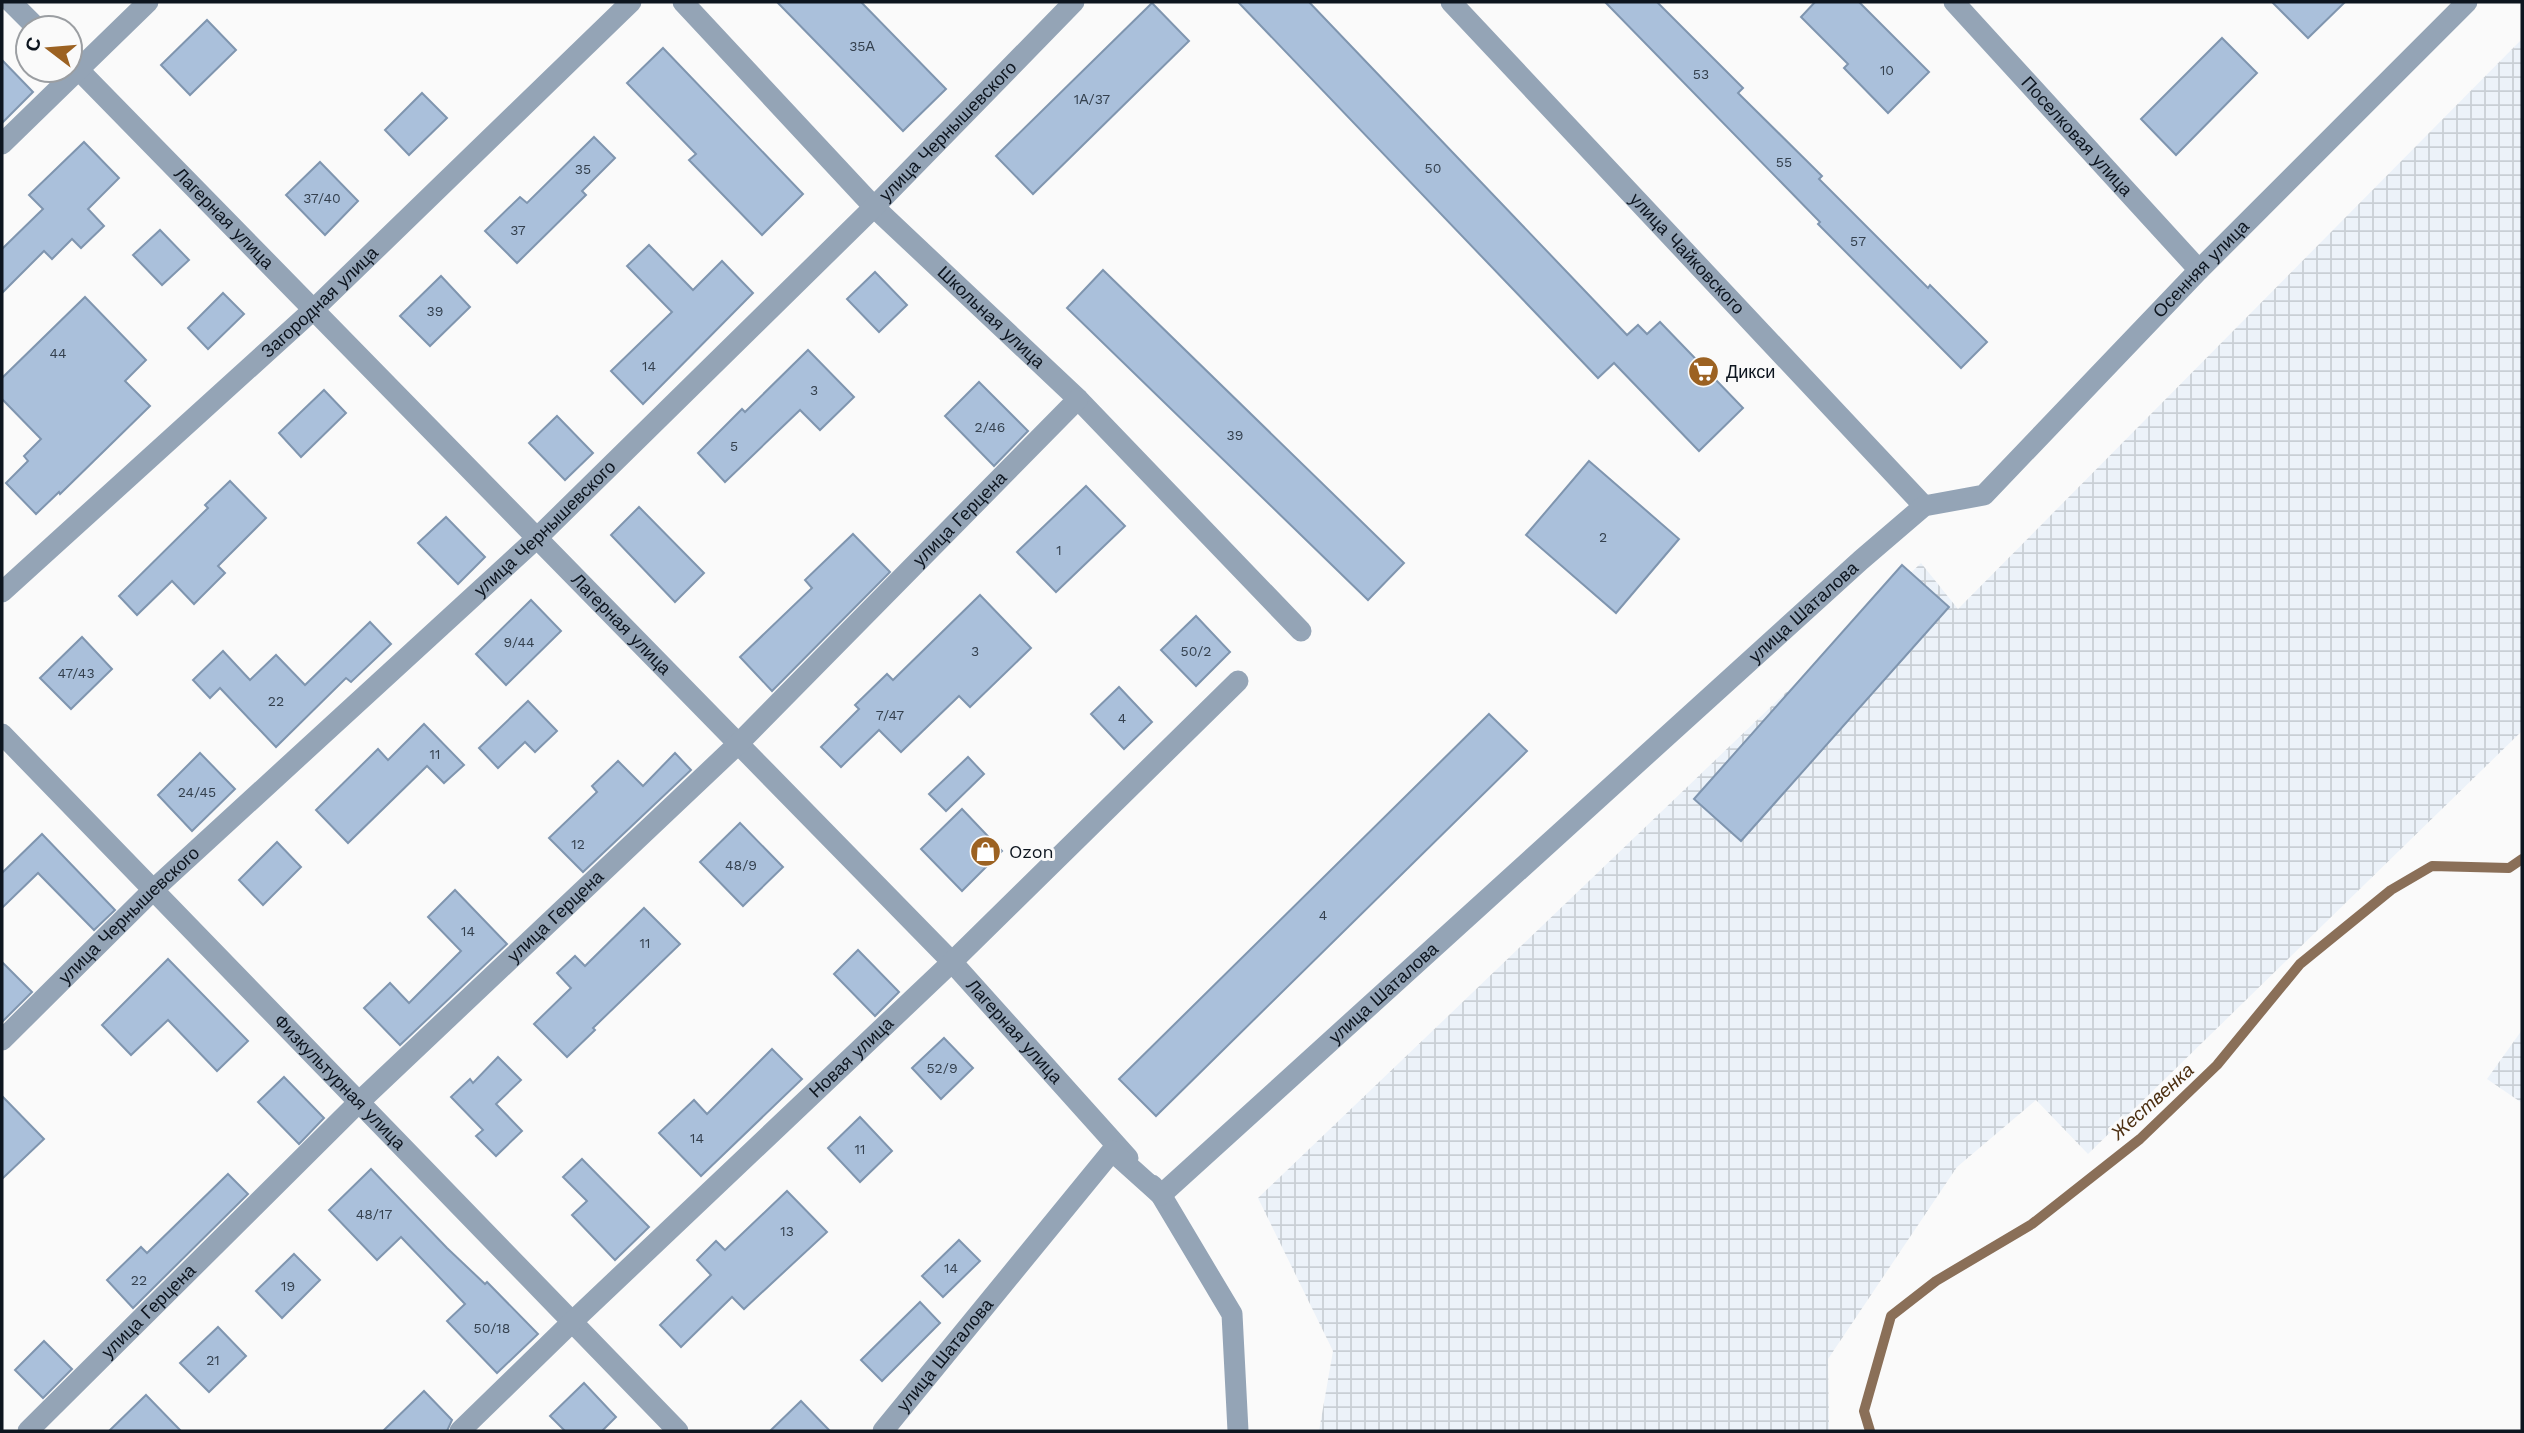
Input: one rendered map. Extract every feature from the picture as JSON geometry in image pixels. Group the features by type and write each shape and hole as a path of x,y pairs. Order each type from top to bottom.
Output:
{"street":[{"path":"84,57 148,2"},
{"name":"Загородная улица","path":"2,593 313,310 631,2"},
{"name":"Школьная улица","path":"683,2 874,207 1078,399 1301,631"},
{"name":"улица Чернышевского","path":"2,1040 153,890 537,538 874,207 1074,2"},
{"name":"улица Чайковского","path":"1451,2 1924,506"},
{"name":"Поселковая улица","path":"1954,2 2199,270"},
{"name":"Осенняя улица","path":"1924,506 1984,495 2199,270 2468,2"},
{"name":"Лагерная улица","path":"84,76 952,961 1161,1195"},
{"path":"2,144 57,84"},
{"name":"улица Герцена","path":"28,1431 359,1102 738,744 1078,399"},
{"name":"улица Шаталова","path":"883,1431 1112,1151 1161,1195 1924,506"},
{"name":"Новая улица","path":"460,1431 952,961 1238,681"},
{"name":"Физкультурная улица","path":"2,734 678,1431"},
{"path":"1161,1195 1232,1314 1238,1431"}],"shaded area":[{"path":"2522,39 2522,731 2088,1154 2036,1100 1957,1167 1828,1359 1829,1431 1319,1431 1333,1351 1258,1198 1921,563 1958,609"},
{"path":"2522,1030 2522,1103 2487,1079"}],"building":[{"path":"777,2 861,2 946,89 903,131"},
{"path":"1238,2 1309,2 1627,335 1638,325 1647,334 1660,322 1743,408 1699,451 1614,363 1598,378"},
{"path":"1605,2 1657,2 1743,88 1738,93 1822,176 1819,179 1928,288 1930,285 1987,342 1961,368 1818,224 1820,222"},
{"path":"1815,2 1859,2 1929,72 1888,113 1844,68 1848,64 1801,17"},
{"path":"2272,2 2345,2 2308,38"},
{"path":"1152,3 1189,41 1033,194 996,156"},
{"path":"207,20 236,50 190,95 161,65"},
{"path":"2222,38 2257,73 2176,155 2141,119"},
{"path":"663,48 803,194 762,235 689,160 696,154 627,83"},
{"path":"2,60 14,72 14,84 25,84 33,92 2,123"},
{"path":"422,93 447,118 409,155 385,130"},
{"path":"594,137 615,158 582,191 586,195 517,263 485,231 520,197 527,203"},
{"path":"84,142 119,178 88,209 104,226 81,248 72,239 52,259 44,251 2,293 2,249 43,209 29,195"},
{"path":"320,162 358,201 325,235 286,195"},
{"path":"160,230 189,260 162,285 133,255"},
{"path":"649,245 693,290 722,261 753,293 643,404 611,371 672,312 627,266"},
{"path":"1103,270 1404,563 1368,600 1067,308"},
{"path":"875,272 907,305 879,332 847,299"},
{"path":"441,276 470,307 430,346 400,316"},
{"path":"223,293 244,314 208,349 188,328"},
{"path":"85,297 146,360 125,381 150,406 36,514 6,483 28,461 24,456 41,439 2,399 2,378"},
{"path":"808,350 854,397 820,430 800,410 725,482 698,453 742,409 745,412"},
{"path":"979,382 1028,431 994,466 945,416"},
{"path":"324,390 346,413 301,457 279,433"},
{"path":"557,416 593,453 565,480 529,443"},
{"path":"1589,461 1679,539 1616,613 1526,535"},
{"path":"230,481 266,518 218,566 225,573 194,604 172,581 137,615 119,596 208,508 205,505"},
{"path":"1086,486 1125,526 1056,592 1017,552"},
{"path":"639,507 704,573 675,602 611,535"},
{"path":"446,517 485,557 458,584 418,543"},
{"path":"853,534 890,572 772,691 740,657 812,588 805,580"},
{"path":"1902,565 1949,607 1741,841 1694,799"},
{"path":"980,595 1031,648 970,707 959,696 901,752 879,730 841,767 821,747 859,709 855,705 887,674 893,680"},
{"path":"531,600 561,631 506,685 476,654"},
{"path":"1196,616 1230,652 1196,686 1161,650"},
{"path":"370,622 391,644 351,682 346,678 276,747 220,688 210,698 193,680 223,651 250,680 276,655 305,685"},
{"path":"82,637 112,669 71,709 40,678"},
{"path":"1119,687 1152,722 1124,749 1091,714"},
{"path":"528,701 557,731 535,752 525,742 498,768 479,748"},
{"path":"1489,714 1527,751 1156,1116 1119,1079"},
{"path":"424,724 464,765 444,783 427,766 348,843 316,810 378,749 388,760"},
{"path":"200,753 235,789 192,831 158,795"},
{"path":"675,753 691,770 583,872 549,838 597,792 592,786 618,761 643,786"},
{"path":"968,757 984,774 946,811 929,794"},
{"path":"962,809 1002,851 962,891 921,849"},
{"path":"740,823 783,867 743,906 700,862"},
{"path":"42,834 115,910 94,930 38,873 2,908 2,873"},
{"path":"277,842 301,867 263,905 239,880"},
{"path":"455,890 507,944 400,1045 364,1008 390,983 409,1003 461,951 428,917"},
{"path":"644,908 680,944 593,1028 595,1030 567,1057 534,1024 571,988 557,973 575,956 585,966"},
{"path":"858,950 899,992 875,1016 834,974"},
{"path":"168,959 248,1041 217,1071 168,1020 131,1055 102,1025"},
{"path":"2,962 32,992 2,1022"},
{"path":"944,1038 973,1068 941,1099 912,1068"},
{"path":"772,1049 802,1079 701,1176 659,1133 694,1100 707,1114"},
{"path":"498,1057 521,1080 496,1104 522,1131 496,1156 476,1136 483,1130 451,1097 470,1079 473,1083"},
{"path":"284,1077 324,1118 299,1144 258,1102"},
{"path":"2,1096 44,1139 2,1179"},
{"path":"860,1117 892,1151 860,1182 828,1148"},
{"path":"582,1159 649,1227 615,1260 572,1215 587,1201 563,1177"},
{"path":"371,1169 447,1248 485,1284 487,1282 538,1334 497,1373 447,1321 465,1304 401,1237 377,1260 329,1210"},
{"path":"228,1174 248,1194 133,1308 107,1280 141,1247 147,1253"},
{"path":"787,1191 827,1232 744,1309 732,1297 681,1347 660,1325 711,1275 697,1260 716,1241 725,1250"},
{"path":"959,1240 980,1261 943,1297 922,1276"},
{"path":"294,1254 320,1280 282,1318 256,1291"},
{"path":"920,1302 940,1323 882,1381 861,1360"},
{"path":"218,1327 246,1356 209,1392 180,1363"},
{"path":"44,1341 72,1369 43,1398 15,1370"},
{"path":"584,1383 616,1417 602,1431 565,1431 550,1416"},
{"path":"424,1391 452,1420 447,1431 383,1431"},
{"path":"146,1395 181,1431 109,1431"},
{"path":"801,1401 830,1431 770,1431"}],"waterway":[{"name":"Жественка","path":"1870,1431 1864,1411 1891,1316 1936,1281 2032,1224 2140,1139 2217,1065 2300,964 2391,890 2432,866 2509,868 2522,859"}],"place":[{"name":"Дикси","path":"1703,372"},
{"name":"Ozon","path":"986,852"}]}
